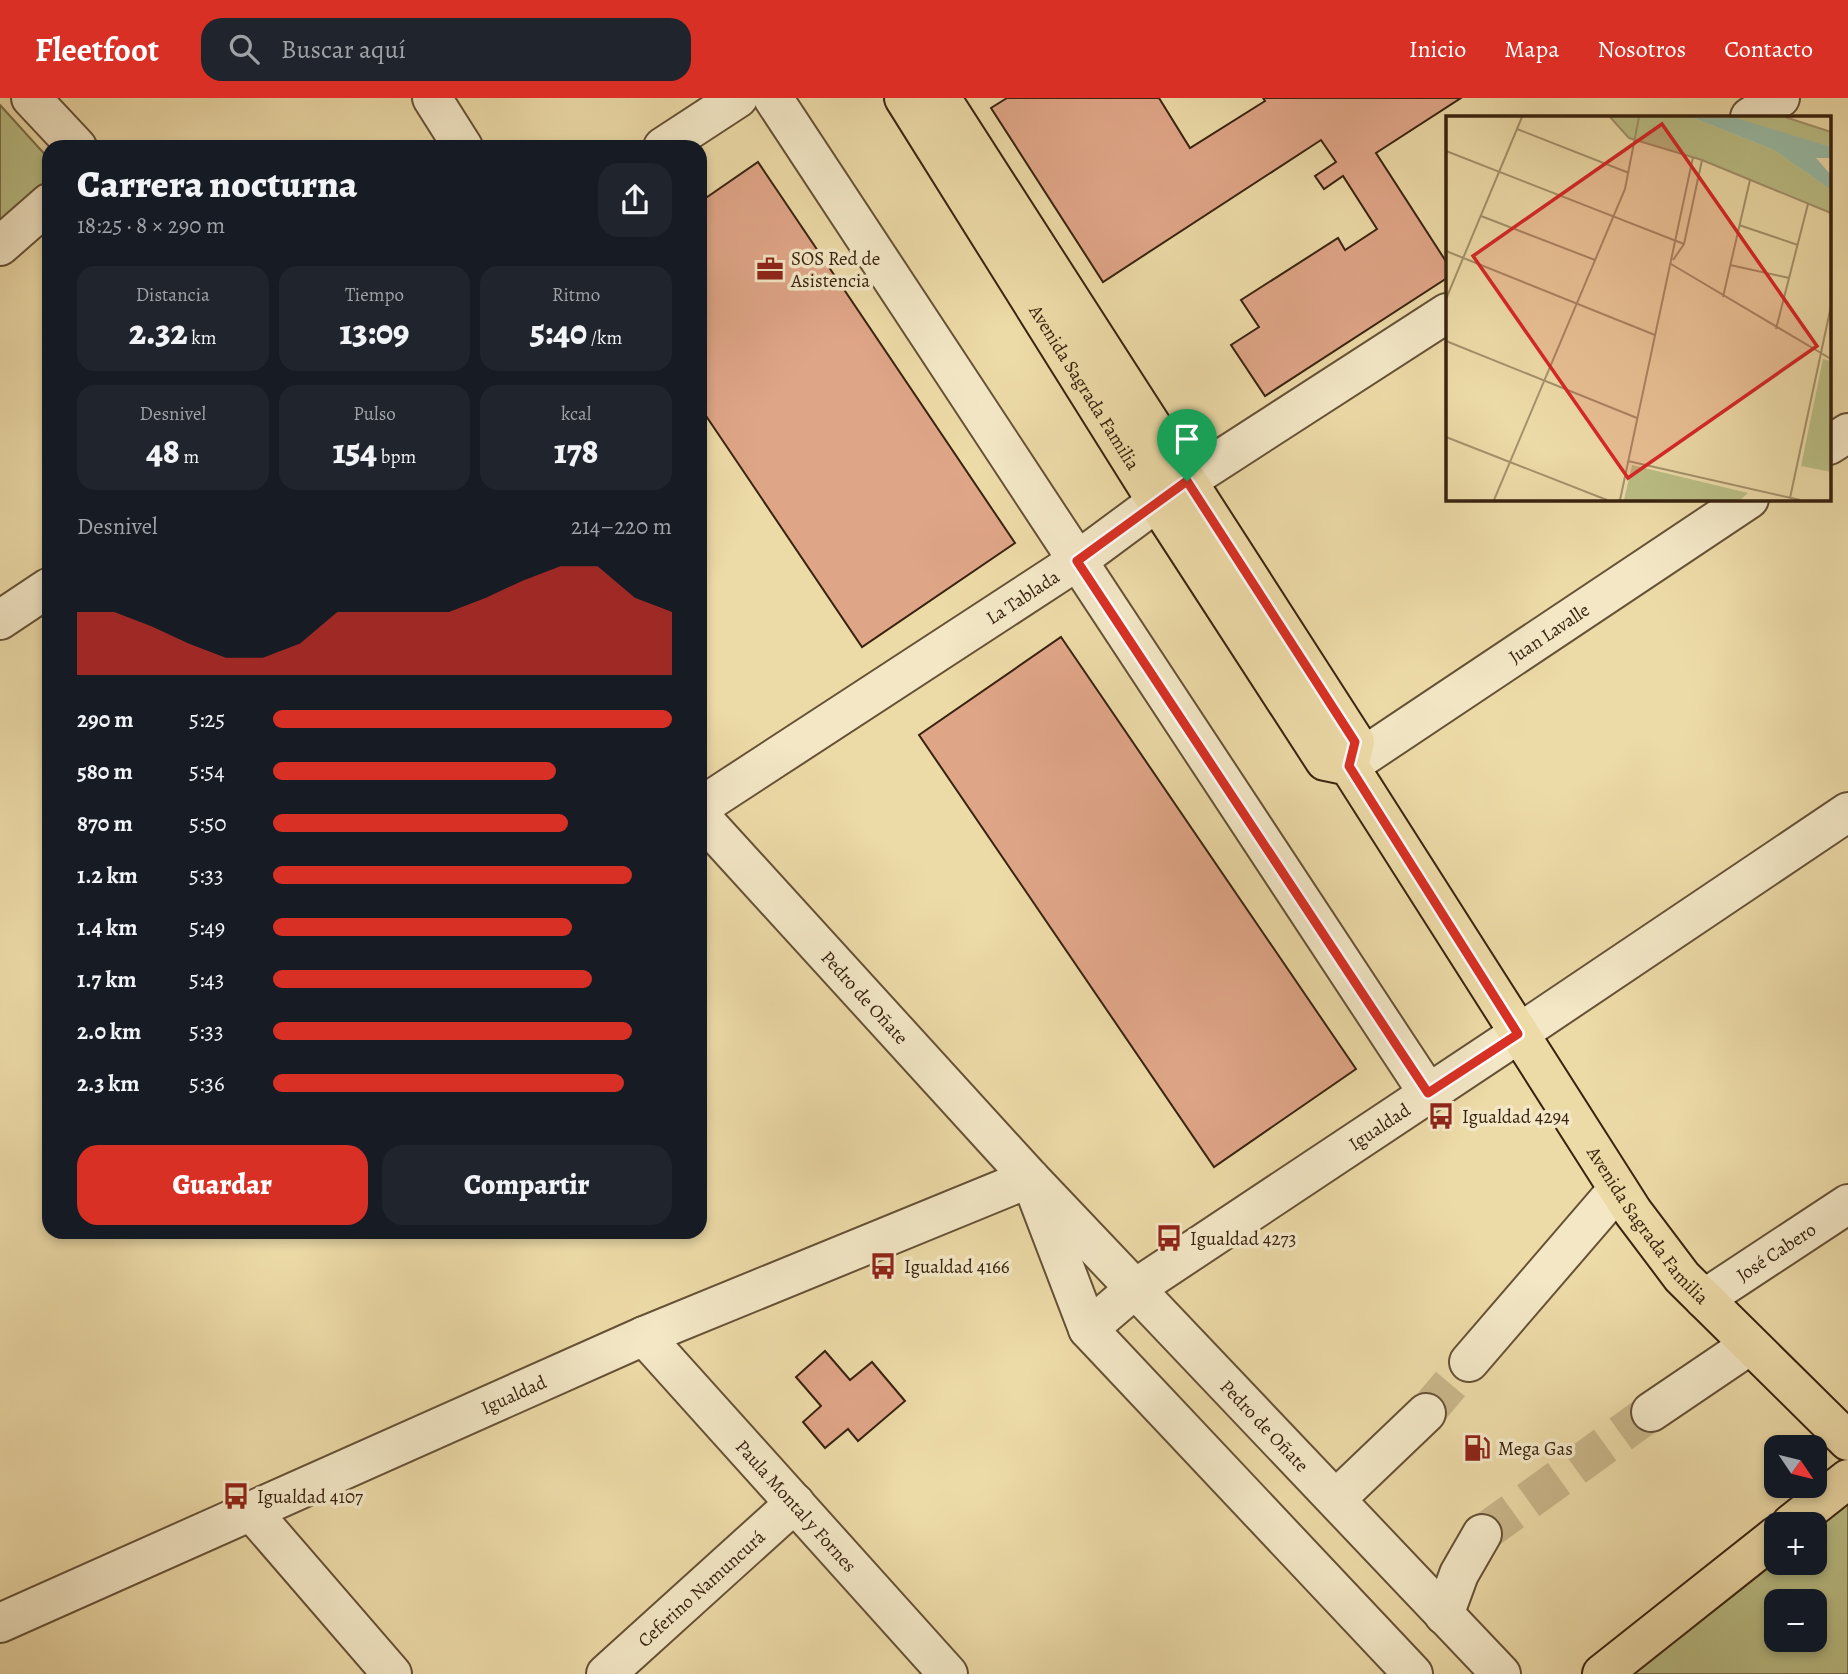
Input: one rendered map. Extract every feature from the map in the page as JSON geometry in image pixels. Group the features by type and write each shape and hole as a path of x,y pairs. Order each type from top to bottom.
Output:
{"main road":[{"name":"Avenida Sagrada Familia","path":"904,98 1172,492"},
{"name":"Avenida Sagrada Familia","path":"941,98 1172,492 1325,761 1349,766 1518,1034 1660,1251 1704,1299 1848,1441"},
{"path":"1806,1512 1848,1479"},
{"path":"1602,1674 1764,1546"}],"street":[{"path":"31,98 70,140"},
{"path":"432,98 459,140"},
{"path":"674,140 738,98"},
{"path":"773,98 1428,1093"},
{"path":"1752,116 1780,98"},
{"path":"0,246 42,208"},
{"name":"La Tablada","path":"707,802 1077,561 1172,492 1446,314"},
{"path":"1830,444 1848,433"},
{"name":"Juan Lavalle","path":"1349,766 1748,500"},
{"path":"0,620 42,591"},
{"name":"Igualdad","path":"1088,1329 1136,1288 1848,812"},
{"name":"Pedro de Oñate","path":"707,824 1030,1178 1501,1674"},
{"name":"Igualdad","path":"0,1623 644,1336 1030,1178"},
{"name":"Pedro de Oñate","path":"1030,1178 1088,1329 1413,1674"},
{"path":"1469,1362 1618,1189"},
{"name":"José Cabero","path":"1704,1299 1848,1204"},
{"name":"Paula Montal y Fornes","path":"644,1336 948,1674"},
{"path":"1651,1412 1750,1345"},
{"path":"1336,1499 1426,1413"},
{"name":"Ceferino Namuncurá","path":"607,1674 795,1503"},
{"path":"252,1512 392,1674"},
{"path":"1444,1615 1459,1574 1482,1534"}],"green space":[{"path":"0,105 42,151 42,188 0,225"},
{"path":"1848,1479 1848,1674 1602,1674 1764,1546 1764,1575 1827,1575 1827,1512 1824,1512"}],"building":[{"path":"1007,98 1159,98 1190,148 1265,101 1263,98 1461,98 1376,153 1446,261 1446,279 1265,396 1231,345 1259,327 1241,300 1338,238 1345,250 1377,229 1343,176 1324,189 1315,176 1336,162 1321,140 1103,282 991,108"},
{"path":"758,162 1015,543 862,647 707,417 707,197"},
{"path":"1061,637 1356,1069 1214,1167 919,735"},
{"path":"825,1351 850,1380 872,1362 905,1401 858,1441 848,1429 825,1448 803,1422 821,1406 796,1377"}],"tunnel":[{"path":"1426,1413 1469,1362"},
{"path":"1482,1534 1651,1412"}],"place":[{"name":"SOS Red de Asistencia","path":"770,269"},
{"name":"Igualdad 4294","path":"1441,1116"},
{"name":"Igualdad 4273","path":"1169,1238"},
{"name":"Igualdad 4166","path":"883,1266"},
{"name":"Mega Gas","path":"1477,1448"},
{"name":"Igualdad 4107","path":"236,1496"}],"route":[{"path":"1187,481 1355,742 1349,766 1518,1034 1428,1093 1077,561 1187,481"}]}
